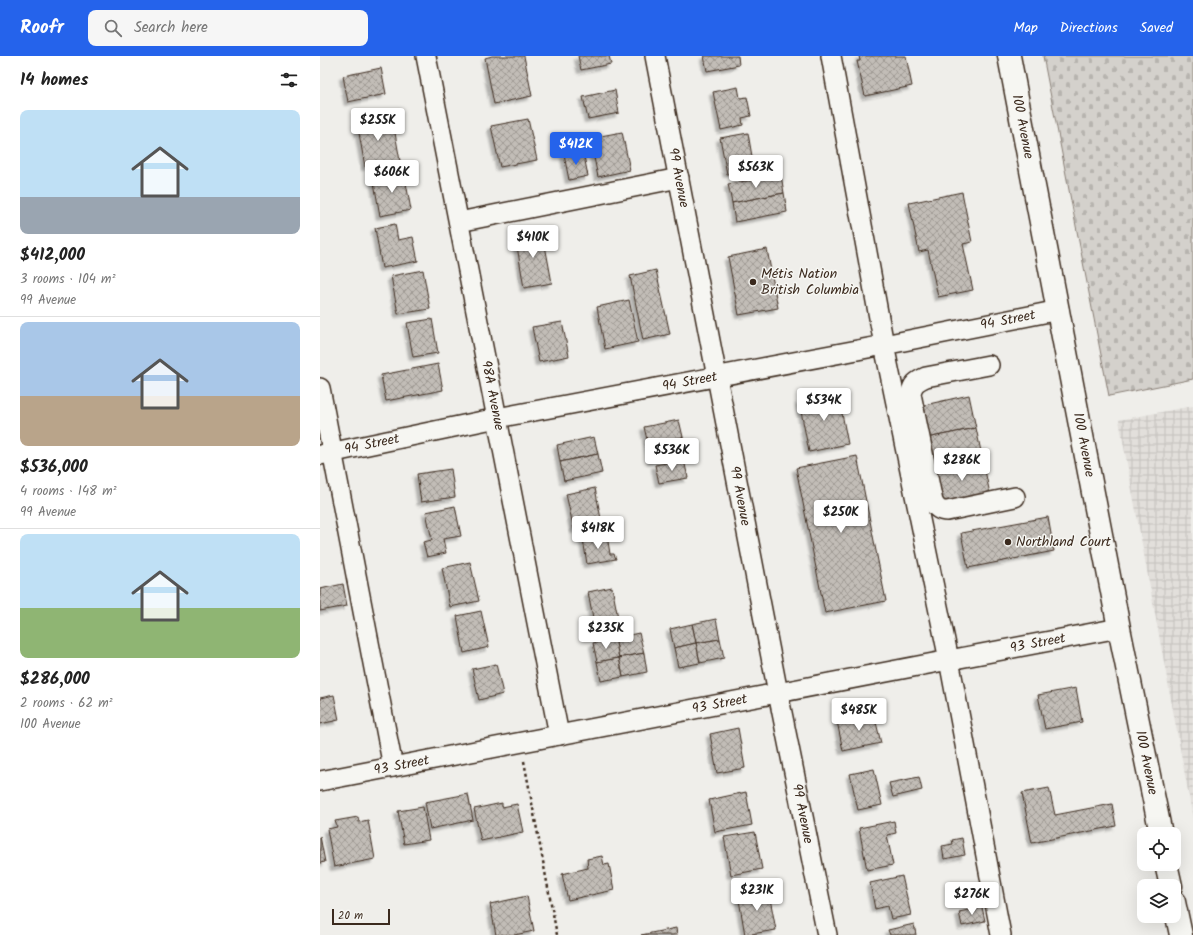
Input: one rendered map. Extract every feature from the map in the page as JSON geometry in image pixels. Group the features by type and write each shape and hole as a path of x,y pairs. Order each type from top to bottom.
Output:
{"main road":[{"name":"100 Avenue","path":"1009,56 1159,827"},
{"path":"1178,923 1181,935"}],"street":[{"name":"98A Avenue","path":"426,56 559,735"},
{"name":"99 Avenue","path":"655,56 778,693 827,935"},
{"path":"831,56 884,345 949,660 1001,935"},
{"path":"459,222 679,178"},
{"name":"94 Street","path":"326,453 497,418 884,345 1059,310"},
{"path":"989,365 918,380 913,384 911,394 933,502 940,511 947,511 1015,497"},
{"path":"320,388 326,453 393,767"},
{"name":"93 Street","path":"320,782 1120,628"}],"path":[{"path":"520,743 557,935"}],"shaded area":[{"path":"1193,406 1193,818 1119,420"}],"green space":[{"path":"1043,56 1193,56 1193,379 1109,396"}],"building":[{"path":"492,56 524,56 532,96 494,104 485,58"},
{"path":"578,56 609,56 611,64 581,70"},
{"path":"704,56 738,56 739,65 707,71"},
{"path":"859,56 906,56 912,86 865,96 857,61 860,61"},
{"path":"381,68 386,94 348,102 343,76"},
{"path":"738,87 740,98 747,97 751,116 742,118 743,125 721,130 713,92"},
{"path":"615,90 619,113 588,119 583,97"},
{"path":"392,116 400,161 365,167 357,122"},
{"path":"528,119 537,160 500,167 491,126"},
{"path":"622,132 630,170 598,177 590,138"},
{"path":"748,133 754,168 727,174 720,138"},
{"path":"583,151 588,176 569,180 564,155"},
{"path":"404,172 411,210 380,216 373,177"},
{"path":"781,175 784,193 732,203 728,184"},
{"path":"962,192 972,242 963,244 973,290 938,297 928,250 919,252 909,203"},
{"path":"784,193 787,212 735,222 732,203"},
{"path":"395,224 398,240 413,237 418,261 382,268 375,228"},
{"path":"542,229 552,283 524,288 515,234"},
{"name":"Métis Nation British Columbia","path":"767,249 778,308 739,315 728,257"},
{"path":"423,270 430,309 398,314 391,276"},
{"path":"656,270 670,334 643,340 630,276"},
{"path":"629,300 638,342 605,349 597,307"},
{"path":"432,319 438,353 413,357 407,323"},
{"path":"562,322 569,356 539,362 532,327"},
{"path":"438,364 443,390 386,401 381,375"},
{"path":"838,393 848,444 809,452 799,401"},
{"path":"969,395 976,428 927,438 920,406"},
{"path":"679,420 683,437 648,444 644,427"},
{"path":"976,428 983,461 934,471 927,438"},
{"path":"594,437 598,454 560,462 557,445"},
{"path":"683,437 686,454 651,461 648,444"},
{"path":"598,454 602,473 564,481 560,462"},
{"path":"857,456 886,601 825,613 796,468"},
{"path":"684,460 688,478 659,483 655,465"},
{"path":"983,461 990,494 941,504 934,471"},
{"path":"451,469 455,497 421,502 417,474"},
{"path":"595,488 602,524 574,530 566,494"},
{"path":"455,506 461,536 443,539 446,553 427,557 423,542 432,540 426,512"},
{"name":"Northland Court","path":"1048,517 1054,551 968,568 961,533"},
{"path":"607,535 610,554 614,554 616,559 587,564 583,539"},
{"path":"470,562 479,601 450,607 442,568"},
{"path":"343,584 347,606 320,611 320,589"},
{"path":"612,587 619,623 595,628 588,592"},
{"path":"481,611 489,647 464,653 457,616"},
{"path":"716,619 720,639 696,643 692,624"},
{"path":"692,624 696,643 674,648 670,629"},
{"path":"639,633 644,653 619,658 615,638"},
{"path":"615,638 619,658 597,662 593,643"},
{"path":"720,639 724,658 700,663 696,643"},
{"path":"696,643 700,663 678,667 674,648"},
{"path":"644,653 647,672 623,677 619,658"},
{"path":"619,658 623,677 601,681 597,662"},
{"path":"496,664 503,694 479,700 472,669"},
{"path":"1076,688 1082,722 1045,729 1038,695"},
{"path":"334,695 339,720 320,724 320,698"},
{"path":"874,714 881,743 843,751 837,721"},
{"path":"738,728 745,768 717,773 710,734"},
{"path":"874,769 882,805 858,810 850,774"},
{"path":"919,777 922,790 893,797 889,783"},
{"path":"1049,788 1055,815 1112,804 1116,826 1032,843 1022,793"},
{"path":"746,792 752,825 715,832 709,800"},
{"path":"468,794 473,820 430,829 425,802"},
{"path":"502,803 502,807 517,804 523,832 481,841 474,809"},
{"path":"423,807 429,840 404,844 398,811"},
{"path":"358,817 359,822 368,820 375,859 334,867 327,829 337,827 335,821"},
{"path":"894,821 896,833 887,835 893,865 867,870 859,828"},
{"path":"755,832 762,869 731,875 724,837"},
{"path":"320,836 325,862 320,863"},
{"path":"962,838 965,855 944,859 942,846 953,844 952,840"},
{"path":"602,856 604,865 609,864 614,890 568,900 562,874 588,868 587,859"},
{"path":"902,876 911,915 891,919 888,906 875,909 870,883"},
{"path":"768,888 776,930 745,935 738,894"},
{"path":"527,896 534,931 514,935 496,935 490,904"},
{"path":"982,907 985,921 962,926 959,912"},
{"path":"914,924 916,935 890,935 888,930"},
{"path":"676,928 677,935 641,935"}],"place":[{"name":"Métis Nation British Columbia","path":"753,282"},
{"name":"Northland Court","path":"1008,542"}]}
